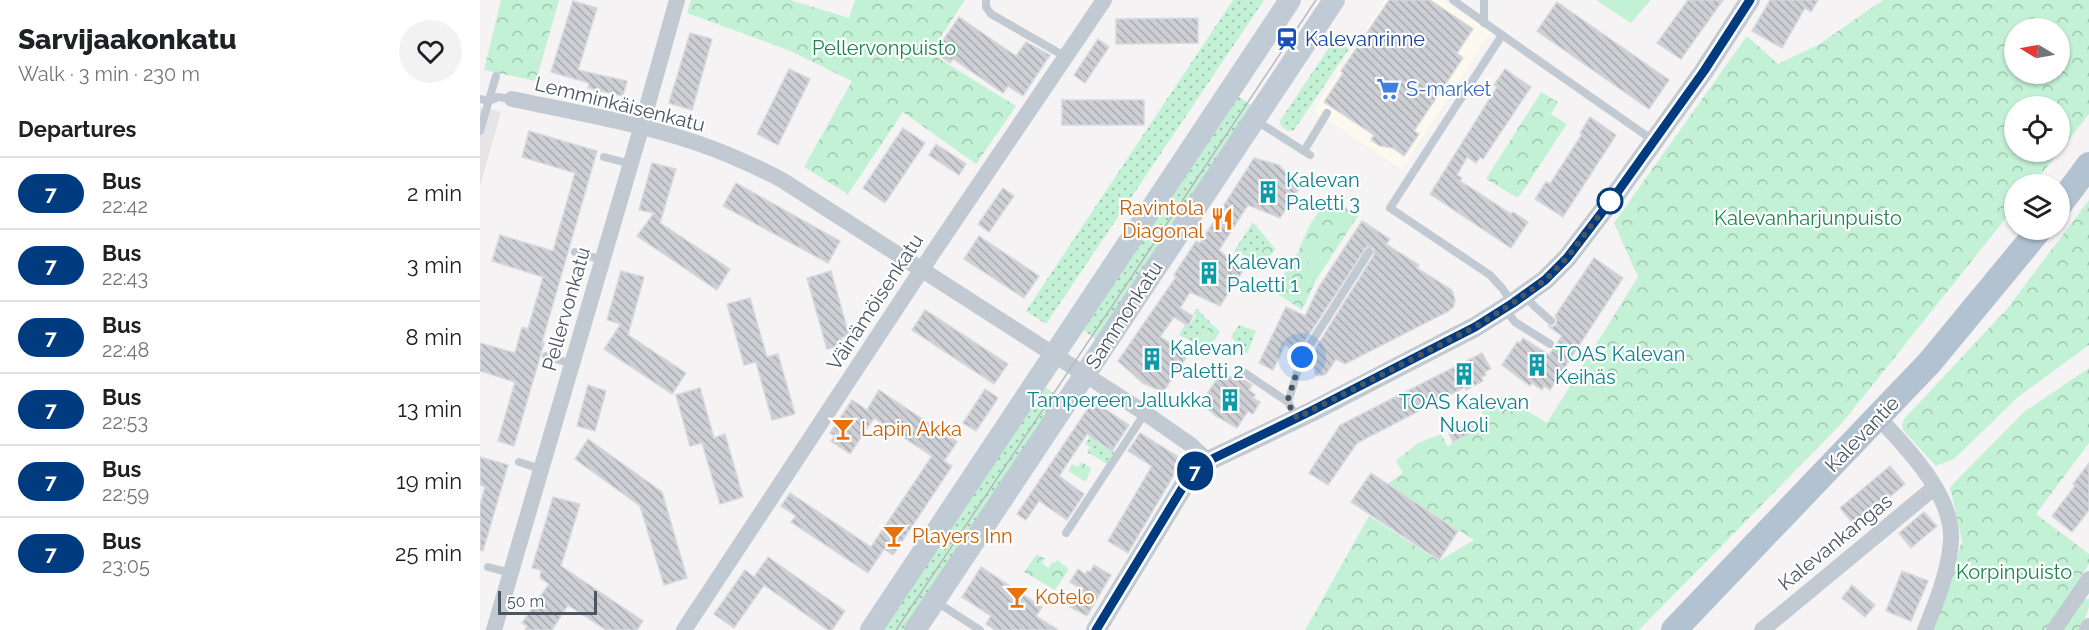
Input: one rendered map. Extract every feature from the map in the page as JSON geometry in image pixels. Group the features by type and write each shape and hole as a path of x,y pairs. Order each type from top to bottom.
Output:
{"main road":[{"name":"Sammonkatu","path":"871,630 1290,0"},
{"name":"Sammonkatu","path":"915,630 1334,0"},
{"path":"2070,191 2089,165"},
{"name":"Kalevantie","path":"1674,630 1930,362 2031,240"}],"street":[{"name":"Pellervonkatu","path":"494,630 642,127 677,0"},
{"name":"Väinämöisenkatu","path":"684,630 922,269 1104,0"},
{"path":"1096,630 1195,471 1292,410 1475,327 1545,280 1567,258 1654,141 1704,71 1750,0"},
{"name":"Lemminkäisenkatu","path":"512,99 642,127 721,152 782,180 1145,413 1191,445 1208,461"},
{"path":"1878,417 1935,487 1949,520 1951,542 1940,589 1925,630"},
{"name":"Kalevankangas","path":"1762,630 1935,487"},
{"path":"2054,630 2089,579"},
{"path":"2087,630 2089,626"}],"lane":[{"path":"986,0 986,7 991,14 1028,33 1066,57"},
{"path":"1453,0 1654,141"},
{"path":"1484,0 1484,23"},
{"path":"1502,35 1390,208 1490,275 1514,302 1515,322 1550,344"},
{"path":"480,131 484,100 496,76"},
{"path":"484,100 512,99"},
{"path":"1255,120 1307,153 1327,113"},
{"path":"604,157 631,164"},
{"path":"575,252 603,260"},
{"path":"1242,371 1292,410 1302,357 1369,252"},
{"path":"1514,302 1534,306 1551,321"},
{"path":"546,356 572,364"},
{"path":"1066,533 1145,413"},
{"path":"519,462 541,469"},
{"path":"488,567 510,573"},
{"path":"935,600 980,630"}],"shaded area":[{"name":"S-market","path":"1385,0 1442,0 1491,32 1402,169 1313,111"},
{"path":"480,107 501,112 480,186"}],"green space":[{"path":"501,0 559,0 536,81 484,70"},
{"name":"Pellervonpuisto","path":"691,0 790,0 849,18 855,0 965,0 930,53 1016,106 976,164 903,112 848,194 804,167 852,81 788,50 687,13"},
{"path":"1233,0 1264,0 1046,324 1026,311"},
{"path":"1596,0 1651,0 1631,23"},
{"name":"Kalevanharjunpuisto","path":"1883,0 2089,0 2089,114 2070,138 2070,96 2004,96 2004,162 2051,162 2041,174 2004,174 2004,221 1843,422 1639,630 1305,630 1369,516 1439,561 1474,540 1387,484 1403,473 1396,461 1418,443 1441,434 1448,447 1453,442 1489,425 1482,412 1503,396 1547,423 1638,277 1614,223 1747,36 1778,64 1818,45"},
{"path":"1334,40 1349,49 1294,130 1288,131 1281,126 1280,121"},
{"path":"1541,92 1558,102 1551,114 1567,124 1518,198 1486,179"},
{"path":"1233,93 1257,109 1100,342 1080,328"},
{"path":"1329,197 1358,216 1317,278 1302,310 1279,295 1281,290 1278,284 1298,252 1309,226"},
{"path":"2089,200 2089,345 2018,397 1954,459 1936,466 1903,430 1904,419 2006,310 2059,240 2070,240 2070,225"},
{"path":"1253,222 1267,239 1253,259 1234,251"},
{"path":"1267,239 1275,249 1265,264 1253,259"},
{"path":"1317,250 1330,259 1317,278 1304,270"},
{"path":"1197,309 1211,323 1197,344 1179,335 1185,324 1189,326 1196,316 1193,313"},
{"path":"1211,323 1220,332 1208,349 1197,344"},
{"path":"1239,325 1256,331 1247,354 1231,337"},
{"name":"Korpinpuisto","path":"2089,368 2089,443 2036,514 2089,554 2089,564 2045,630 1933,630 1962,541 1950,487 2024,412"},
{"path":"1041,384 1060,398 909,630 877,630"},
{"path":"1090,436 1114,452 1107,464 1087,452 1090,447 1085,444"},
{"path":"1081,462 1091,468 1086,482 1068,471 1072,464 1078,467"},
{"path":"1037,554 1045,559 1042,563 1048,568 1057,560 1069,569 1055,590 1024,572"},
{"path":"2084,599 2089,599 2089,607 2081,630 2059,630"}],"building":[{"name":"S-market","path":"1389,0 1430,0 1473,29 1457,53 1463,58 1414,131 1419,134 1404,156 1393,148 1380,146 1371,140 1374,135 1324,102 1343,73 1341,71"},
{"path":"1688,0 1723,0 1681,59 1657,43"},
{"path":"1770,0 1818,0 1811,12 1805,8 1782,48 1752,31"},
{"path":"573,1 597,8 578,70 627,81 623,96 588,88 589,83 551,72"},
{"path":"1557,2 1669,80 1649,109 1537,31"},
{"path":"959,17 1016,56 1026,42 1050,55 1023,96 1008,86 1003,93 953,59 950,63 935,52"},
{"path":"1198,18 1198,43 1116,44 1116,19"},
{"path":"690,33 712,39 692,110 669,103"},
{"path":"1098,39 1109,47 1085,83 1074,75"},
{"path":"789,69 810,79 778,145 757,134"},
{"path":"1505,69 1531,87 1483,159 1480,157 1476,163 1467,157 1457,175 1462,178 1460,181 1511,214 1513,212 1528,222 1511,248 1430,194 1497,87 1494,85"},
{"path":"1062,100 1144,100 1144,125 1062,125"},
{"path":"1590,117 1616,135 1563,217 1535,199 1546,182 1550,184 1582,134 1580,133"},
{"path":"903,128 925,143 885,203 863,188"},
{"path":"529,131 597,151 514,446 498,441 515,382 480,371 480,343 515,353 522,327 528,329 543,277 492,261 500,235 553,251 575,173 522,157"},
{"path":"936,144 966,164 959,175 929,155"},
{"path":"1254,158 1279,165 1300,187 1280,218 1248,205 1219,250 1243,271 1220,306 1190,292 1180,308 1193,316 1188,326 1174,317 1160,337 1171,343 1186,358 1163,392 1143,383 1118,361 1176,277 1174,275 1196,241 1200,243"},
{"path":"652,163 676,169 660,223 730,269 717,290 637,236 654,213 639,210"},
{"path":"736,183 840,241 828,263 723,206"},
{"path":"1003,188 1014,196 989,232 978,224"},
{"path":"1362,221 1390,239 1386,244 1419,265 1417,268 1452,290 1454,306 1449,311 1345,364 1336,359 1326,374 1320,376 1315,374 1314,365 1308,360 1374,255 1374,249 1367,246 1297,353 1285,345 1273,370 1259,363 1286,307 1305,316 1319,287"},
{"path":"979,236 1039,276 1024,298 964,259"},
{"path":"1594,258 1623,278 1550,390 1544,386 1542,390 1532,383 1530,386 1502,365 1517,342 1520,343 1523,338 1549,355 1562,336 1548,326 1556,325 1555,316"},
{"path":"621,271 644,277 628,335 686,373 672,394 604,349 621,324 607,320"},
{"path":"831,271 849,335 841,338 843,345 827,349 807,278"},
{"path":"750,298 767,357 778,354 795,414 772,420 756,362 744,365 727,304"},
{"path":"925,310 1008,364 994,384 912,330"},
{"path":"1482,353 1491,369 1484,372 1486,375 1481,377 1483,381 1466,390 1465,387 1357,443 1328,485 1309,473 1340,425"},
{"name":"Tampereen Jallukka","path":"1221,373 1238,380 1240,377 1252,385 1249,390 1255,395 1253,398 1260,402 1253,414 1248,411 1237,428 1216,416 1201,403"},
{"path":"588,385 606,391 595,431 577,426"},
{"path":"700,388 714,438 725,434 743,497 720,504 702,443 690,446 676,395"},
{"path":"985,389 998,398 976,431 963,423"},
{"path":"879,390 957,442 944,461 952,466 893,555 884,549 868,573 791,522 796,516 781,506 790,493 871,547 932,456 874,418 850,454 831,441 835,436 830,433 852,400 867,410"},
{"path":"1093,401 1129,425 1112,451 1087,434 1059,476 1084,494 1067,520 1039,501 1026,520 1017,514"},
{"path":"1470,422 1475,431 1453,442 1449,433"},
{"path":"1140,433 1177,456 1179,466 1128,553 1108,541 1152,466 1128,451"},
{"path":"588,439 662,492 687,578 664,585 640,506 575,459"},
{"path":"480,457 508,465 483,551 480,550 480,505 485,487 480,485"},
{"path":"2089,463 2089,510 2072,532 2052,516"},
{"path":"1890,466 1905,484 1855,526 1840,508"},
{"path":"1371,473 1458,531 1439,560 1351,502"},
{"path":"553,497 580,504 561,566 643,621 637,630 606,630 568,605 552,630 525,630 527,626 522,623 549,584 540,578 541,570 532,568"},
{"path":"1924,512 1937,526 1911,548 1899,533"},
{"path":"768,557 845,611 832,630 828,630 764,585 734,628 714,614 745,570 754,577"},
{"path":"1094,565 1111,575 1087,616 1070,607 1081,589 1070,582 1078,569 1085,574 1087,571 1090,572"},
{"path":"981,567 1042,607 1036,616 1058,630 995,630 986,624 991,616 962,597"},
{"path":"1902,571 1928,581 1911,621 1886,611"},
{"path":"1852,585 1875,605 1865,617 1842,598"}],"tram line":[{"path":"896,630 1316,0"}],"bus line":[{"name":"7","path":"1096,630 1183,487 1200,466 1475,327 1545,280 1567,258 1619,190 1704,71 1750,0"}],"place":[{"name":"Kalevanrinne","path":"1287,39"},
{"name":"S-market","path":"1388,89"},
{"name":"Kalevan Paletti 3","path":"1268,192"},
{"name":"Ravintola Diagonal","path":"1222,219"},
{"name":"Kalevan Paletti 1","path":"1209,273"},
{"name":"Kalevan Paletti 2","path":"1152,359"},
{"name":"TOAS Kalevan Keihäs","path":"1537,365"},
{"name":"TOAS Kalevan Nuoli","path":"1464,374"},
{"name":"Tampereen Jallukka","path":"1230,400"},
{"name":"Lapin Akka","path":"843,429"},
{"name":"Players Inn","path":"894,536"},
{"name":"Kotelo","path":"1017,597"}],"route":[{"path":"1302,357 1287,402 1297,418 1475,327 1513,303 1545,280 1567,258 1610,201"}]}
